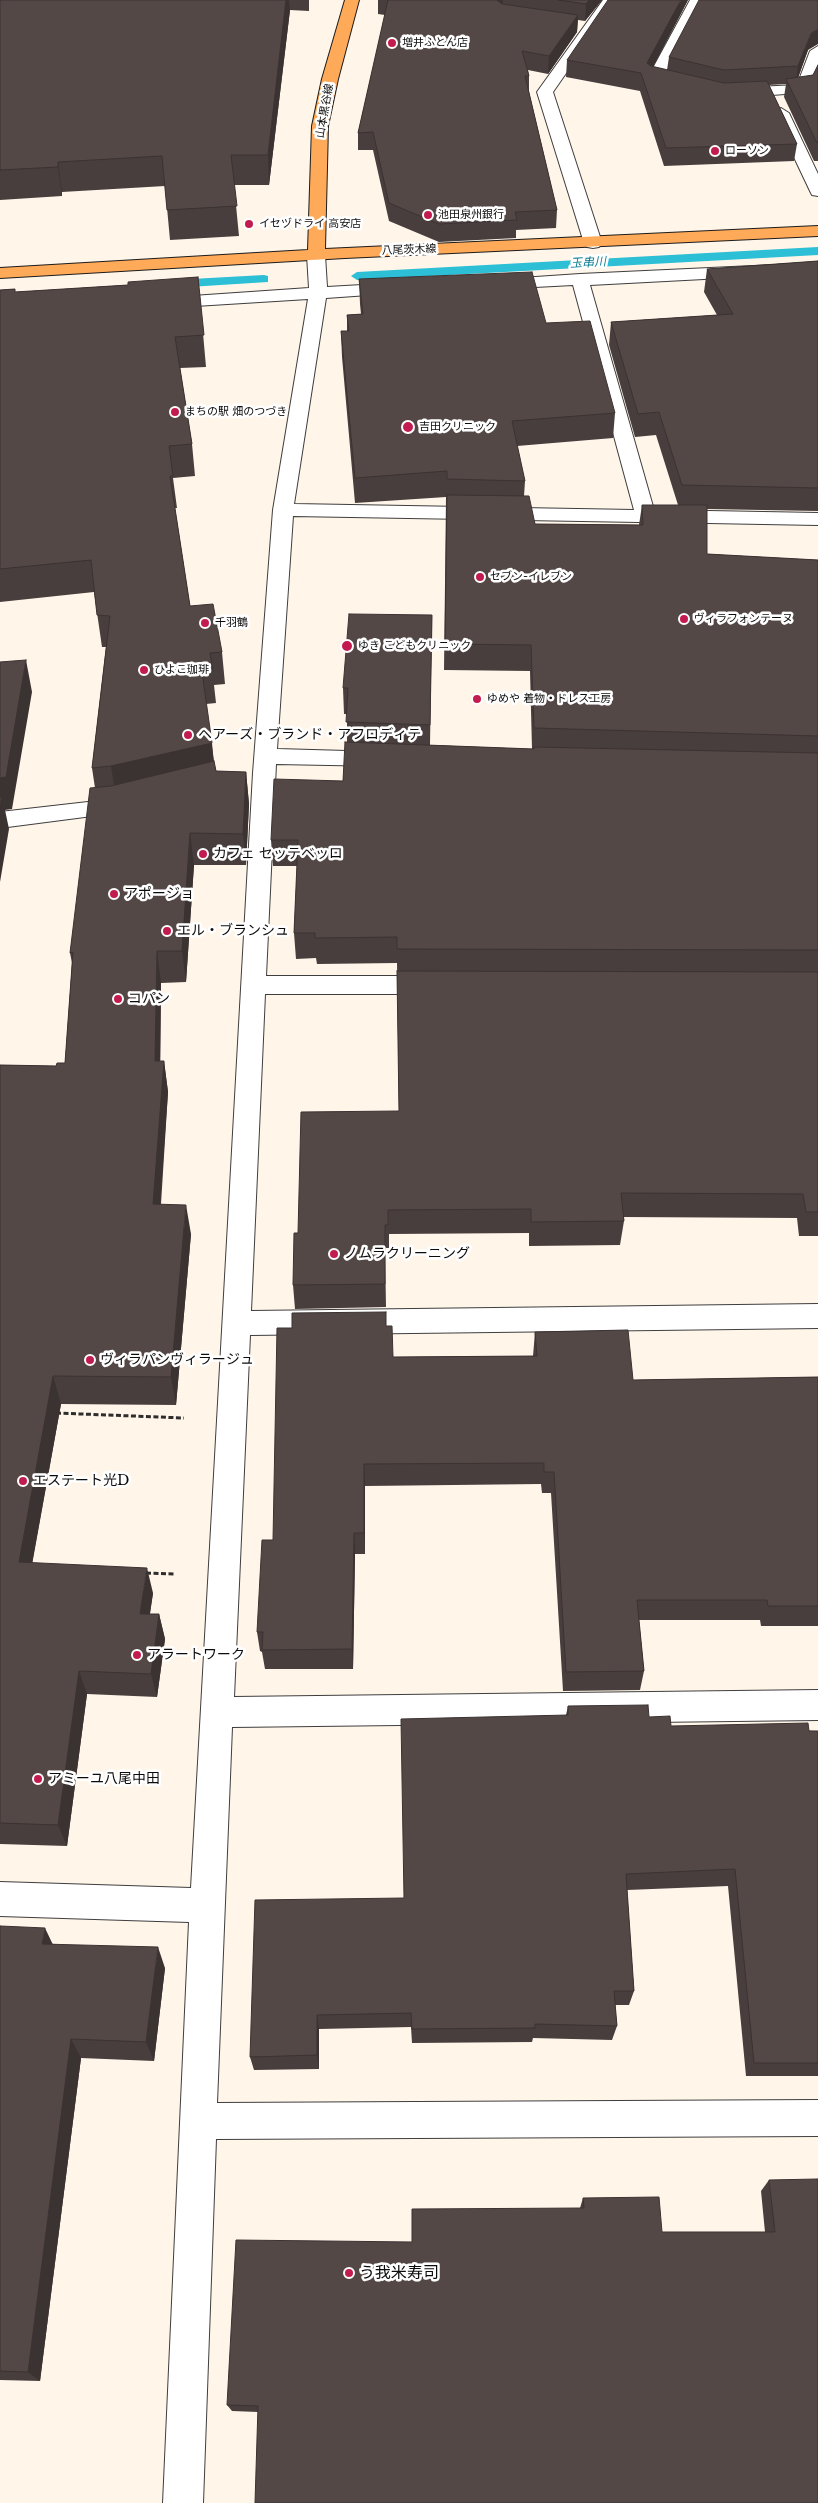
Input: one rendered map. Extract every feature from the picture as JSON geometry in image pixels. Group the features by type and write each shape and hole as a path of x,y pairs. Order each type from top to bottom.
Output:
{"main road":[{"name":"山本黒谷線","path":"316,255 320,126 330,80 352,0"},
{"name":"八尾茨木線","path":"0,273 316,255 818,231"}],"street":[{"path":"593,243 545,92 610,0"},
{"path":"693,88 655,79 697,0"},
{"path":"571,25 590,28"},
{"path":"722,94 803,89 818,51"},
{"path":"771,91 818,191"},
{"path":"183,2503 207,1906 254,985 259,769 283,510 318,292 316,255"},
{"path":"483,284 817,270"},
{"path":"580,280 646,518"},
{"path":"149,304 318,292 415,288"},
{"path":"283,510 646,518 818,519"},
{"path":"259,769 404,760"},
{"path":"0,820 116,808 144,801"},
{"path":"254,985 462,986"},
{"path":"236,1323 818,1316"},
{"path":"217,1712 818,1705"},
{"path":"0,1899 207,1906"},
{"path":"197,2121 818,2118"}],"path":[{"path":"48,1412 231,1420"},
{"path":"136,1573 224,1575"}],"building":[{"path":"0,0 286,0 268,155 231,155 237,206 167,210 162,156 58,162 58,167 0,170"},
{"path":"388,0 497,0 502,4 578,15 549,56 522,51 529,76 525,76 557,210 515,212 517,220 439,224 389,203 373,132 358,133"},
{"path":"558,0 589,0 586,4"},
{"path":"608,0 681,0 647,63 651,66 724,83 767,81 797,144 666,148 641,73 567,60"},
{"path":"699,0 818,0 818,29 811,33 798,66 724,70 669,57"},
{"path":"818,65 817,143 786,79 813,75"},
{"path":"818,261 818,488 682,485 659,412 638,414 611,322 733,314 707,269"},
{"path":"532,272 546,323 590,321 615,413 512,421 525,481 447,479 447,471 355,478 341,331 349,331 347,315 363,314 359,279"},
{"path":"198,277 204,335 175,337 192,444 169,446 173,476 170,476 190,606 213,604 222,652 210,653 213,671 202,672 212,743 111,766 92,768 110,616 97,615 91,560 0,569 0,290 15,289 15,292 128,285 128,282"},
{"path":"447,495 529,496 535,524 643,525 642,505 707,505 707,554 818,560 818,736 534,728 531,645 445,644"},
{"path":"349,614 432,615 430,725 346,722 348,688 343,688"},
{"path":"26,660 6,777 0,778 0,662"},
{"path":"345,742 534,749 534,747 818,753 818,950 397,949 397,937 315,938 315,933 294,933 298,840 271,840 274,779 343,781"},
{"path":"214,761 216,771 246,772 243,834 190,833 182,951 157,951 155,1061 164,1061 153,1204 186,1205 171,1377 53,1376 19,1562 147,1568 140,1614 159,1614 151,1674 79,1671 58,1825 0,1823 0,1065 56,1066 57,1063 65,1063 73,952 70,953 90,788 111,786"},
{"path":"397,971 818,972 818,1212 806,1212 803,1194 621,1193 624,1221 531,1222 531,1209 388,1210 388,1225 385,1225 385,1284 293,1285 294,1233 298,1233 301,1112 399,1111"},
{"path":"386,1312 386,1326 392,1326 393,1357 537,1356 535,1332 628,1330 633,1380 818,1377 818,1606 768,1606 767,1600 637,1600 644,1671 566,1672 554,1472 544,1472 544,1463 364,1464 364,1533 354,1533 352,1649 262,1650 263,1632 257,1632 262,1540 273,1540 277,1328 292,1328 292,1313"},
{"path":"648,1705 649,1717 670,1716 671,1726 808,1723 809,1731 818,1731 818,2063 754,2063 735,1869 626,1874 634,1991 614,1991 617,2026 535,2024 535,2028 412,2029 411,2013 317,2015 317,2055 250,2057 255,1900 404,1898 401,1719 568,1715 568,1706"},
{"path":"0,1926 45,1928 42,1944 158,1947 146,2042 71,2039 28,2372 0,2371"},
{"path":"818,2179 818,2503 255,2503 258,2406 227,2405 236,2240 412,2242 412,2209 584,2208 583,2198 659,2197 662,2232 775,2232 769,2180"}],"waterway":[{"name":"玉串川","path":"357,276 818,251"},
{"name":"玉串川","path":"173,284 264,279"}],"place":[{"name":"増井ふとん店","path":"392,43"},
{"name":"ローソン","path":"715,151"},
{"name":"池田泉州銀行","path":"428,215"},
{"name":"イセヅドライ 高安店","path":"249,224"},
{"name":"まちの駅 畑のつづき","path":"175,412"},
{"name":"吉田クリニック","path":"408,427"},
{"name":"セブン-イレブン","path":"480,577"},
{"name":"ヴィラフォンテーヌ","path":"684,619"},
{"name":"千羽鶴","path":"205,623"},
{"name":"ゆき こどもクリニック","path":"347,646"},
{"name":"ひよこ珈琲","path":"144,670"},
{"name":"ゆめや 着物・ドレス工房","path":"477,699"},
{"name":"ヘアーズ・ブランド・アフロディテ","path":"188,735"},
{"name":"カフェ セッテベッロ","path":"203,854"},
{"name":"アポージョ","path":"114,894"},
{"name":"エル・ブランシュ","path":"167,931"},
{"name":"コパン","path":"118,999"},
{"name":"ノムラクリーニング","path":"334,1254"},
{"name":"ヴィラパンヴィラージュ","path":"90,1360"},
{"name":"エステート光D","path":"23,1481"},
{"name":"アラートワーク","path":"137,1655"},
{"name":"アミーユ八尾中田","path":"38,1779"},
{"name":"う我米寿司","path":"349,2273"}]}
